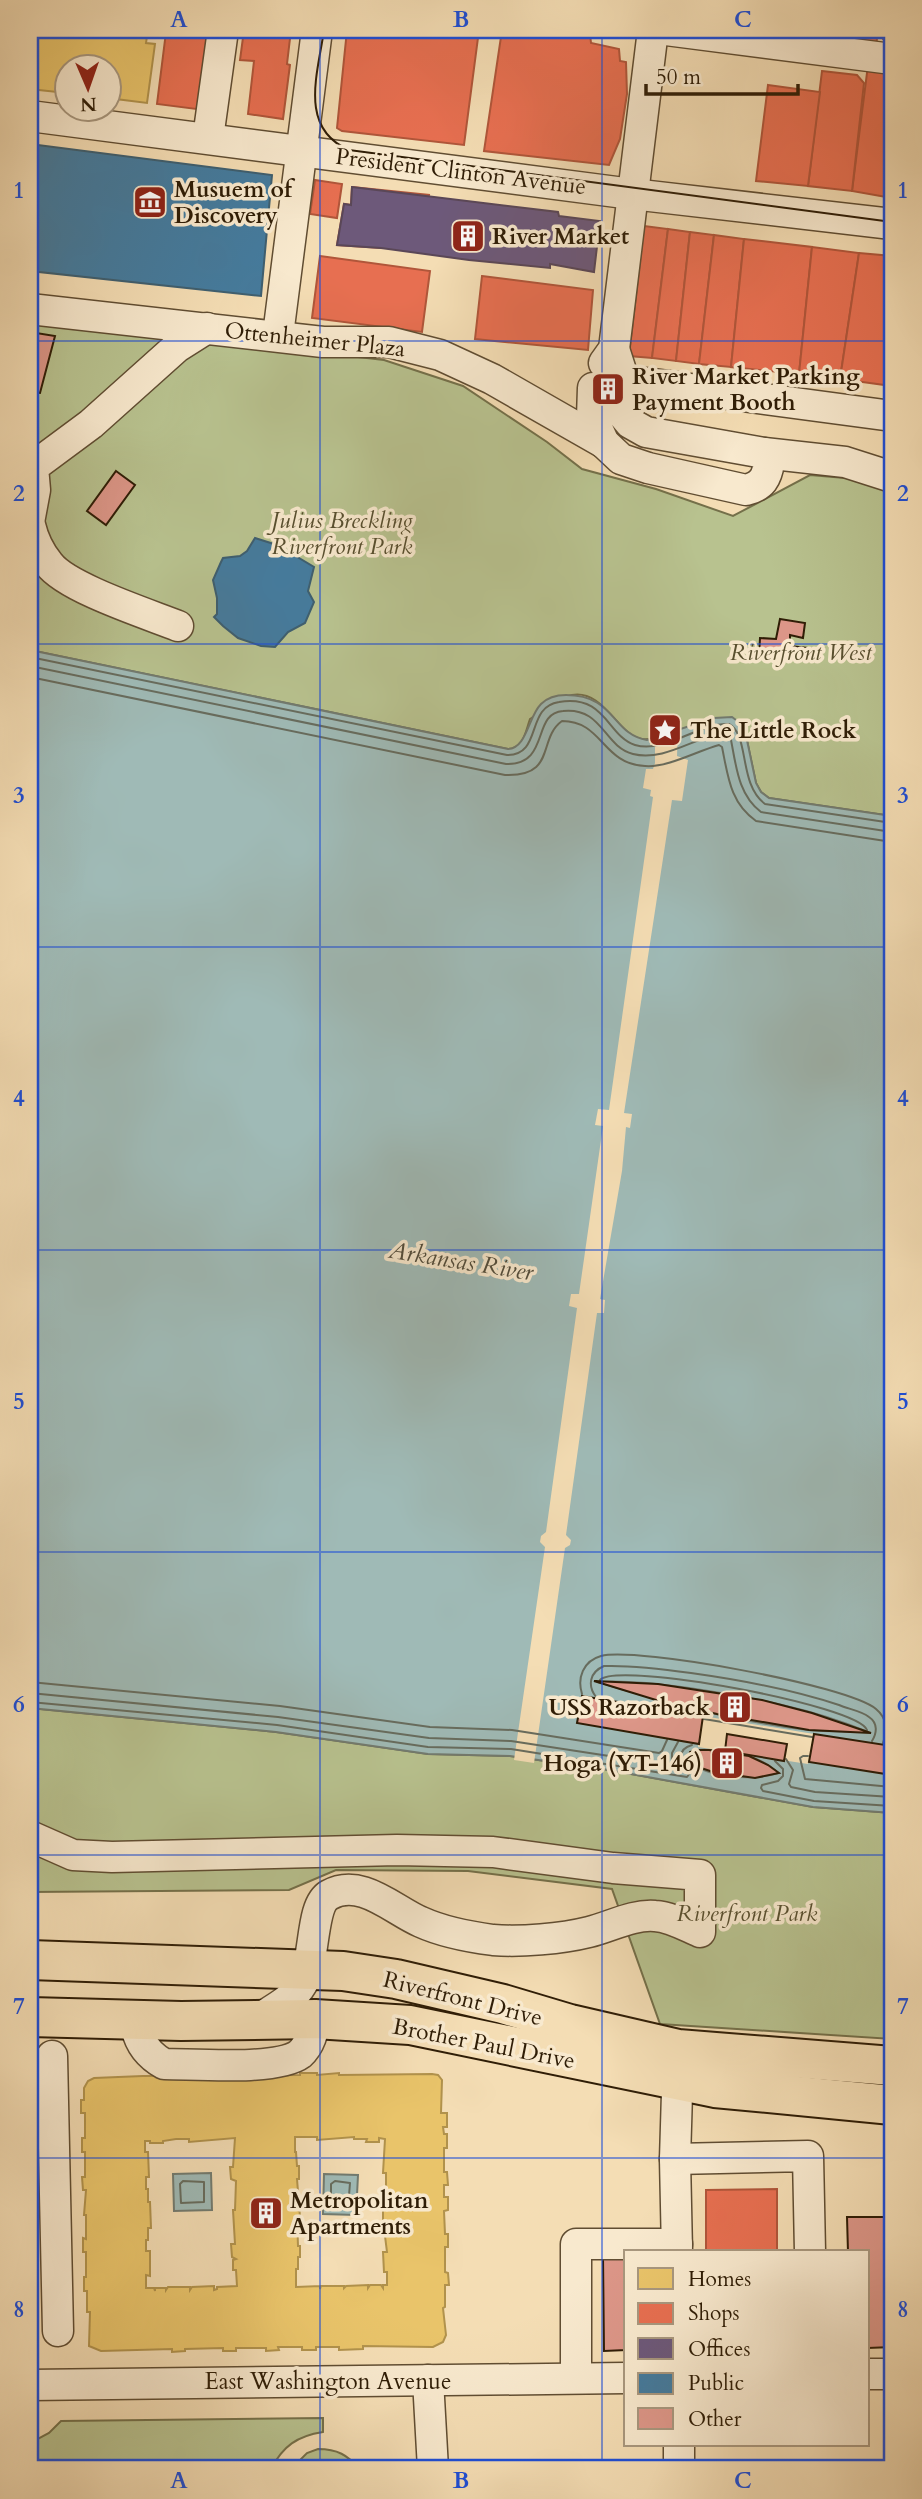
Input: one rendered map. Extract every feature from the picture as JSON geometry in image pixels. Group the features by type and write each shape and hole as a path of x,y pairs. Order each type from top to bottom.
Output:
{"main road":[{"name":"Riverfront Drive","path":"30,1960 310,1968 396,1979 503,2004 570,2024 678,2065 892,2066"},
{"name":"Brother Paul Drive","path":"30,2017 315,2020 397,2024 678,2065 715,2088 892,2105"}],"street":[{"path":"208,138 223,30"},
{"path":"278,335 317,30"},
{"path":"653,30 614,349 624,380 620,411 629,423 646,432 764,453 845,462 892,477"},
{"path":"666,30 892,59"},
{"name":"President Clinton Avenue","path":"30,116 208,138 300,162 632,194 892,224"},
{"name":"Ottenheimer Plaza","path":"30,309 323,342 389,342 440,355 492,379 604,443 621,459 648,468 746,490 757,487 764,481 769,463 764,453"},
{"path":"30,517 35,490 33,467 91,424 177,347 207,328"},
{"path":"604,443 592,417 593,388 614,349"},
{"path":"624,380 892,415"},
{"path":"541,406 571,400 593,388"},
{"path":"30,525 33,537 50,566 77,586 178,626"},
{"path":"30,1836 73,1855 397,1850 493,1852 613,1868 700,1875 700,1932 668,1919 643,1916 589,1932 548,1938 494,1940 422,1923 365,1891 347,1889 329,1895 318,1909 310,1968 300,1988 257,2020"},
{"path":"135,2020 137,2036 153,2058 164,2064 278,2064 299,2054 311,2039 315,2020"},
{"path":"52,2056 42,2167 43,2282 58,2332"},
{"path":"576,2378 576,2244 677,2248 675,2159 678,2065"},
{"path":"675,2159 808,2156 810,2250"},
{"path":"870,2374 892,2374"},
{"name":"East Washington Avenue","path":"30,2385 624,2378"},
{"path":"428,2380 433,2469"},
{"path":"679,2446 679,2469"}],"green space":[{"name":"Julius Breckling Riverfront Park","path":"30,319 384,360 463,386 547,442 582,469 656,489 733,516 810,475 892,482 892,816 769,798 761,792 756,783 744,726 695,728 642,739 625,730 593,699 572,695 530,719 521,743 508,749 30,650"},
{"name":"Riverfront Park","path":"30,1708 276,1732 428,1754 510,1756 609,1770 813,1807 892,1813 892,2039 660,2024 612,1889 468,1871 336,1870 289,1890 30,1892"},
{"path":"323,2418 323,2432 292,2443 271,2469 81,2469 30,2461 30,2443 49,2433 61,2421"},
{"path":"318,2449 342,2454 359,2469 291,2469 307,2453"}],"water":[{"name":"Arkansas River","path":"30,650 508,749 523,738 541,704 559,695 595,701 626,730 647,740 714,718 732,717 744,726 756,783 761,792 769,798 892,816 892,1813 813,1807 609,1770 510,1756 428,1754 276,1732 30,1708","holes":["598,1682 655,1684 734,1695 803,1710 868,1732 808,1730 755,1722","718,1750 751,1757 778,1773 744,1777 707,1771 688,1761 690,1752"]},
{"path":"211,2173 212,2210 174,2211 173,2174"},
{"path":"324,2174 358,2175 356,2215 323,2214"}],"pier":[{"path":"678,728 677,756 688,760 682,801 672,800 624,1113 632,1114 630,1128 626,1127 622,1171 600,1299 605,1300 604,1313 597,1313 566,1535 571,1540 570,1545 565,1548 534,1763 514,1760 545,1547 540,1542 541,1536 546,1532 577,1308 569,1306 571,1294 579,1294 603,1126 595,1125 598,1109 609,1110 653,797 650,796 651,790 643,788 646,769 653,769 655,763 655,745 650,745 652,735"},
{"path":"703,1716 814,1734 808,1764 698,1747"}],"building: Homes":[{"path":"30,30 102,30 147,36 146,43 155,44 147,103 122,100 122,52 52,52 52,91 30,89"},
{"name":"Metropolitan Apartments","path":"432,2074 438,2075 442,2080 441,2113 447,2113 447,2127 443,2127 444,2134 447,2134 444,2172 447,2172 448,2185 444,2185 444,2197 448,2197 448,2210 444,2211 445,2234 448,2234 445,2272 448,2273 449,2285 445,2285 443,2308 446,2335 443,2342 433,2347 363,2346 363,2349 339,2350 339,2347 316,2347 316,2350 302,2350 302,2347 278,2347 279,2350 266,2351 266,2348 236,2348 236,2351 223,2351 223,2348 172,2352 172,2349 101,2351 89,2346 90,2312 87,2312 87,2291 84,2291 86,2252 83,2252 83,2238 86,2239 86,2190 83,2190 82,2177 85,2177 82,2138 85,2138 85,2113 81,2113 81,2100 84,2100 84,2088 88,2081 94,2078 143,2076","holes":["295,2137 317,2137 317,2140 354,2137 367,2139 366,2142 385,2139 383,2173 386,2173 386,2201 383,2202 383,2225 386,2225 384,2228 387,2252 383,2252 387,2285 383,2285 383,2288 381,2285 370,2285 368,2288 368,2285 344,2288 321,2286 320,2289 320,2286 296,2287 296,2269 300,2257 297,2217 300,2217 297,2179 299,2166","235,2138 233,2167 230,2167 231,2179 236,2181 233,2210 235,2244 231,2244 232,2257 236,2259 233,2260 233,2270 236,2270 237,2286 217,2287 214,2290 214,2286 192,2287 190,2290 190,2287 168,2287 166,2290 155,2288 155,2291 154,2288 146,2288 146,2275 150,2276 150,2251 146,2251 146,2240 148,2228 151,2228 150,2202 146,2189 146,2177 149,2177 145,2141 163,2143 176,2139 189,2139 189,2142"]}],"building: Shops":[{"path":"244,30 291,30 287,64 290,65 283,119 248,114 254,61 240,60"},
{"path":"347,30 479,30 464,145 342,131 337,128"},
{"path":"502,30 560,30 590,34 591,43 619,49 620,61 626,62 627,94 620,139 609,165 484,151"},
{"path":"743,30 878,30 876,47"},
{"path":"884,30 892,30 892,41 883,39"},
{"path":"166,32 213,38 204,110 157,104"},
{"path":"868,65 892,68 892,198 852,191"},
{"path":"822,71 857,75 864,83 852,191 808,186"},
{"path":"768,85 820,92 808,186 756,181"},
{"path":"315,180 342,184 337,218 310,214"},
{"path":"352,187 429,195 423,236 384,230 381,248 337,245 344,204 351,205"},
{"path":"644,226 668,229 652,358 629,356"},
{"path":"668,229 690,232 676,361 652,358"},
{"path":"690,232 714,235 699,364 676,361"},
{"path":"714,235 744,239 731,367 699,364"},
{"path":"744,239 812,247 799,374 731,367"},
{"path":"812,247 859,253 840,379 799,374"},
{"path":"859,253 892,256 892,386 840,379"},
{"path":"320,256 430,271 422,332 312,318"},
{"path":"482,276 593,290 588,350 475,339"},
{"path":"777,2189 777,2250 706,2250 706,2190"}],"building: Offices":[{"name":"River Market","path":"352,187 558,212 559,216 600,221 594,272 550,264 550,268 337,245 344,204 351,205"}],"building: Public":[{"name":"Musuem of Discovery","path":"30,144 272,175 261,296 30,271"},
{"path":"255,538 277,545 314,567 308,591 314,602 305,623 288,632 275,647 261,646 238,638 214,617 217,614 217,598 213,580 223,558 240,556 247,551"}],"building: Other":[{"path":"30,332 55,336 40,393 30,392"},
{"path":"116,471 135,485 106,525 87,511"},
{"path":"780,619 805,623 803,638 790,635 790,646 816,649 815,662 759,656 760,638 776,639"},
{"name":"USS Razorback","path":"594,1681 658,1684 762,1700 871,1733 809,1730 717,1714 656,1700"},
{"path":"582,1696 703,1716 699,1744 577,1723"},
{"path":"727,1734 787,1744 784,1761 725,1751"},
{"path":"814,1734 892,1746 892,1775 809,1762"},
{"name":"Hoga (YT-146)","path":"697,1750 749,1756 779,1773 755,1778 713,1772 688,1761 690,1752"},
{"path":"847,2217 892,2217 892,2347 870,2348 870,2250 848,2250"},
{"path":"603,2256 624,2256 624,2350 604,2351"}],"tram line":[{"path":"324,30 316,81 317,114 323,128 333,140 349,150 892,222"}],"place":[{"name":"Musuem of Discovery","path":"150,202"},
{"name":"River Market","path":"468,236"},
{"name":"River Market Parking Payment Booth","path":"608,389"},
{"name":"The Little Rock","path":"665,730"},
{"name":"USS Razorback","path":"735,1707"},
{"name":"Hoga (YT-146)","path":"727,1763"},
{"name":"Metropolitan Apartments","path":"266,2213"}],"park label":[{"name":"Riverfront West","path":"801,652"}]}
